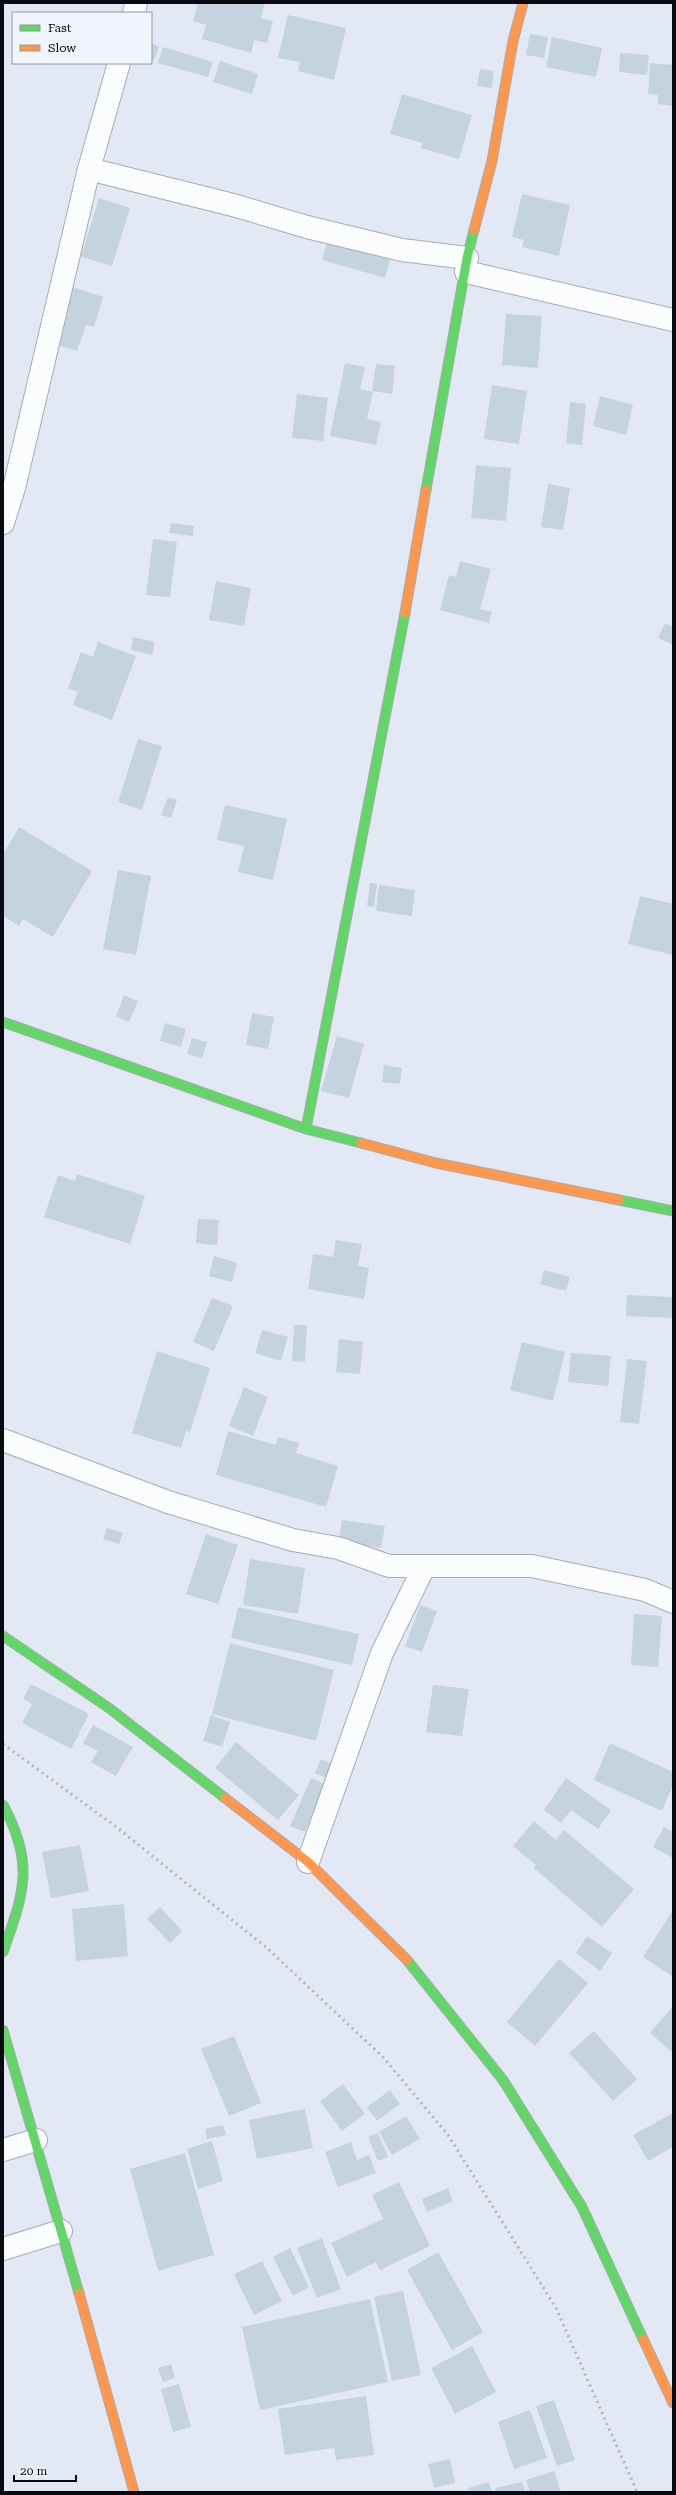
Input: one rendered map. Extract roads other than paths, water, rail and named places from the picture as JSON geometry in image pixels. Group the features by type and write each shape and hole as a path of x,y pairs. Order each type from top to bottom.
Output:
{"main road":[{"path":"306,1129 391,691 466,265 492,161 514,41 523,3"},
{"path":"3,1022 306,1129 436,1163 673,1211"},
{"path":"3,1636 109,1708 308,1862 413,1966 503,2080 582,2207 673,2403"},
{"path":"3,1805 14,1822 22,1847 25,1871 23,1891 3,1952"},
{"path":"3,2030 36,2140 134,2492"}],"street":[{"path":"3,523 14,488 89,169 119,64"},
{"path":"89,169 233,205 307,227 466,265 673,320"},
{"path":"3,1440 168,1502 286,1538 338,1548 389,1566 532,1566 645,1590 673,1602"},
{"path":"308,1862 382,1653 424,1567"},
{"path":"3,2150 36,2140"},
{"path":"3,2249 61,2231"}],"railway":[{"path":"3,1744 115,1826 267,1948 383,2057 448,2135 556,2308 637,2492"}]}
